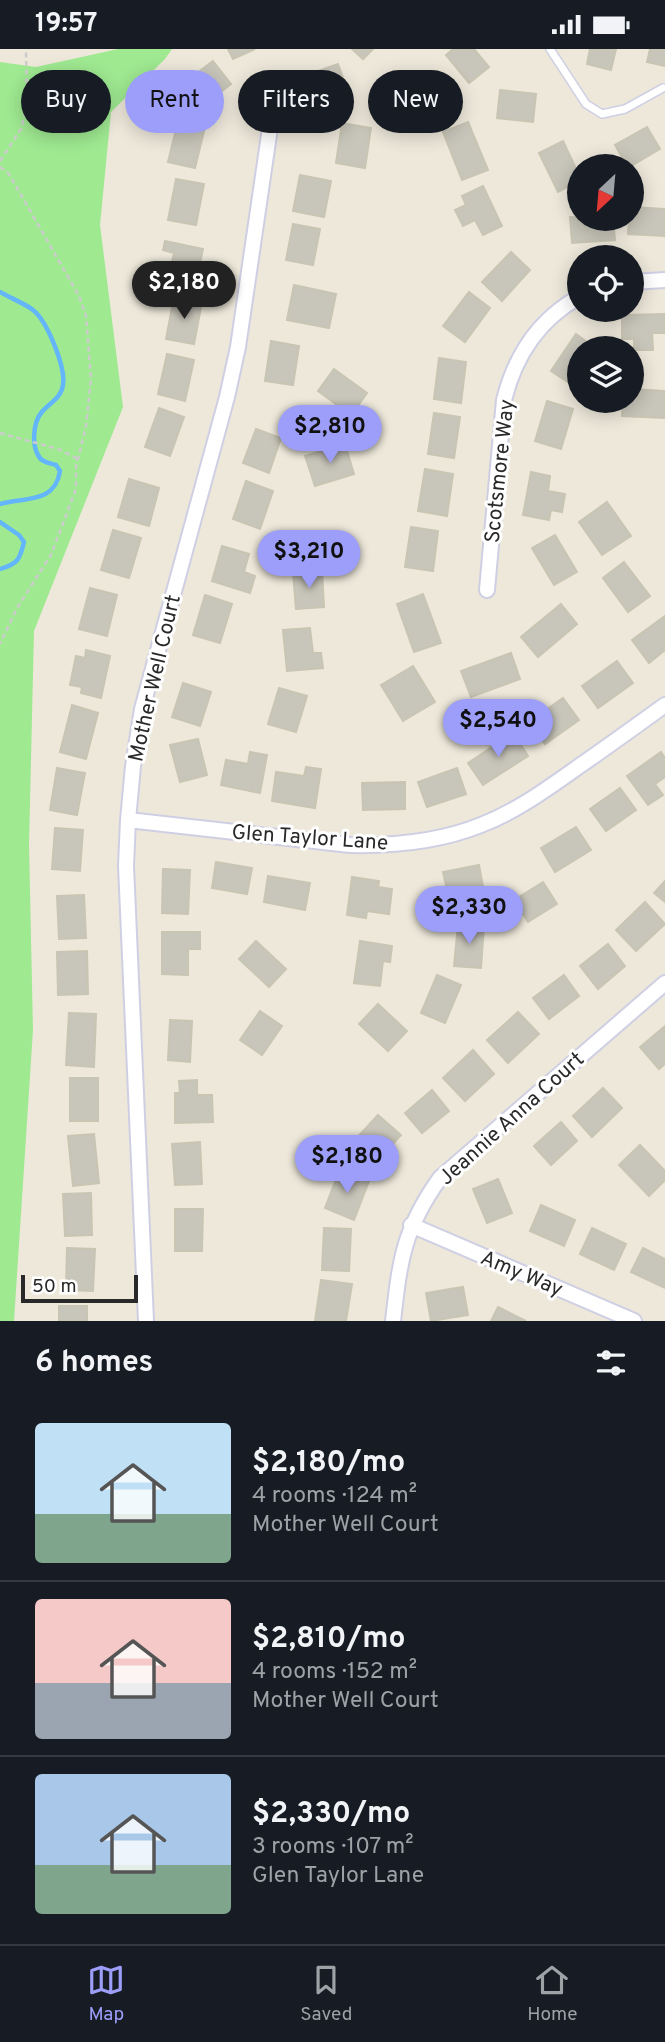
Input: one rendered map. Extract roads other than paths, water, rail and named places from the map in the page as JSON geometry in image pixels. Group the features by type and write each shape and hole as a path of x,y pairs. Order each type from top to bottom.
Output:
{"street":[{"name":"Mother Well Court","path":"146,1321 126,866 133,766 142,709 227,397 238,347 269,133"},
{"path":"644,281 665,280"},
{"name":"Scotsmore Way","path":"487,590 504,400 509,379 519,356 533,336 550,317 567,305"},
{"name":"Glen Taylor Lane","path":"128,820 350,845 403,843 449,835 481,825 541,793 665,705"},
{"name":"Jeannie Anna Court","path":"393,1321 399,1269 411,1225 440,1178 665,983"},
{"name":"Amy Way","path":"411,1225 634,1321"}],"lane":[{"path":"551,49 586,104 602,114 625,109 663,88"}],"waterway":[{"path":"0,292 29,307 44,324 62,367 63,377 60,394 41,413 34,434 39,457 56,465 60,471 57,482 45,494 0,504"},
{"path":"0,522 19,535 24,542 17,560 0,569"}]}
